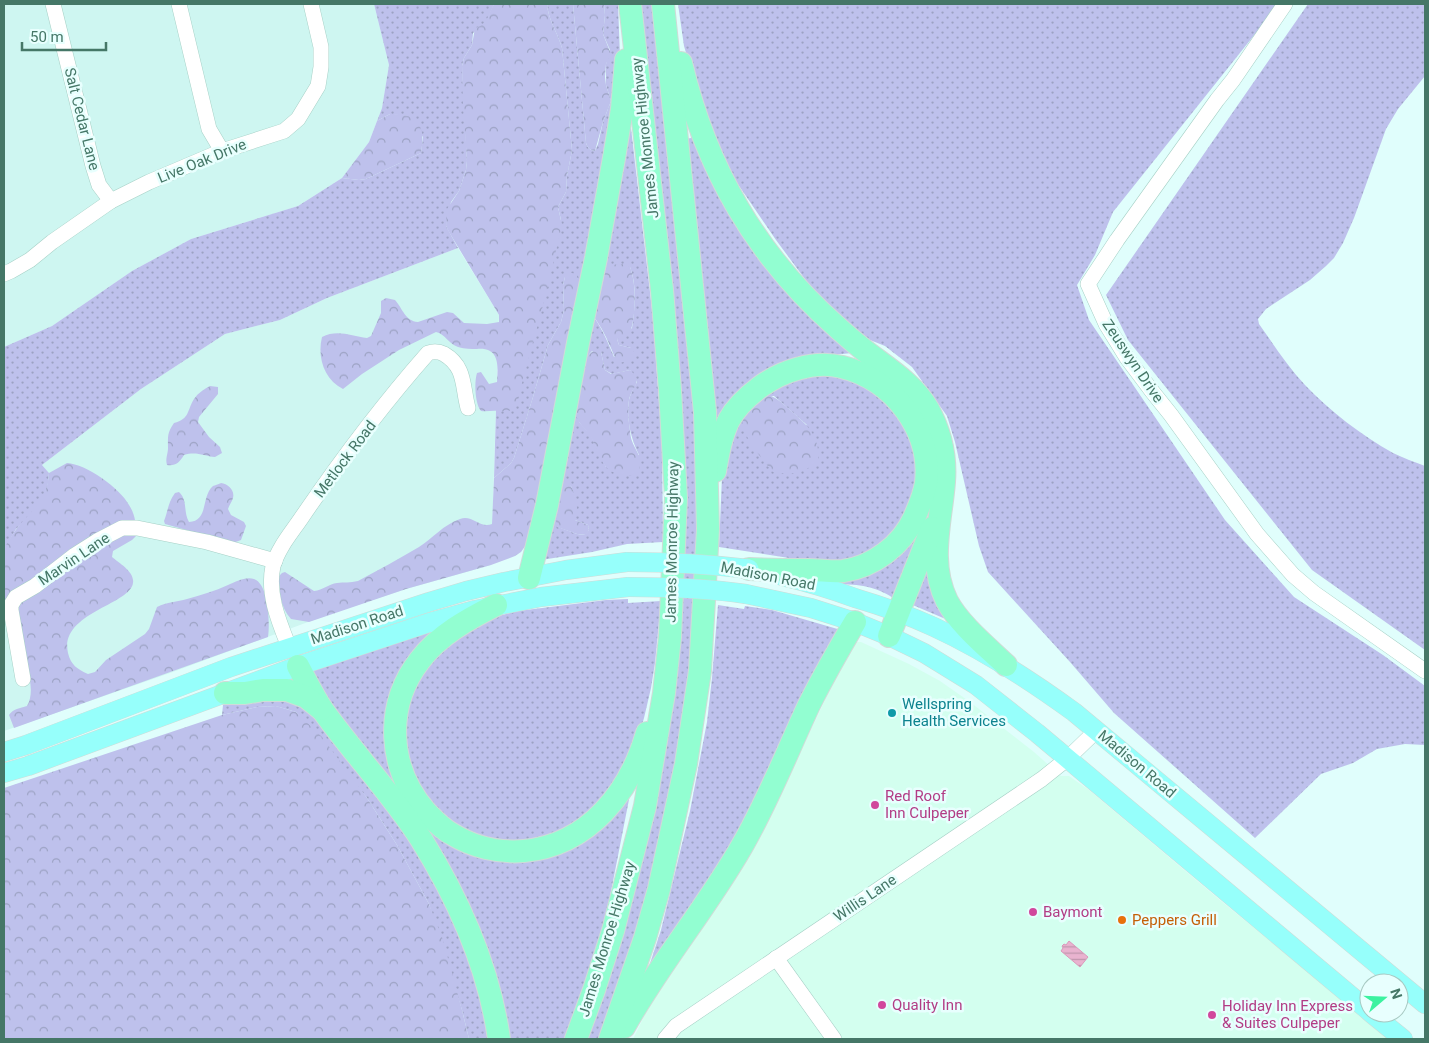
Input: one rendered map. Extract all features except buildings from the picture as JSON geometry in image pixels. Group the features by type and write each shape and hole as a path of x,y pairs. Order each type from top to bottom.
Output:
{"highway":[{"path":"528,578 547,505 614,158 622,109 626,66 628,4"},
{"name":"James Monroe Highway","path":"576,1039 613,931 645,806 664,693 670,637 676,498 670,390 662,290 628,4"},
{"name":"James Monroe Highway","path":"610,1039 642,946 659,888 686,764 700,671 708,529 705,412 663,4"},
{"path":"668,4 687,90 696,118 705,144 735,205 780,270 838,328 903,380 927,408 935,423 943,455 944,480 937,536 937,552 942,587 947,601 958,617 1006,665"},
{"path":"708,507 717,459 730,419 740,404 767,382 782,374 812,366 841,366 871,378 890,391 907,410 918,431 923,446 926,461 926,482 922,499 910,527 900,540 874,560 843,571 749,569"},
{"path":"889,636 941,501"},
{"path":"496,605 444,636 430,647 419,660 406,682 399,699 394,727 397,756 402,774 420,805 436,823 450,834 488,849 518,851 546,847 576,835 604,812 637,763 655,705 670,637"},
{"path":"618,1039 656,976 724,878 744,844 787,757 809,706 830,664 855,622"},
{"path":"294,656 323,711 406,818 441,875 460,912 479,958 492,1001 499,1039"},
{"path":"225,693 287,690 306,697 323,711"}],"main road":[{"name":"Madison Road","path":"4,774 225,693 294,656 466,591 566,570 627,562 712,565 749,569 808,582 898,612 970,644 1006,665 1074,712 1425,1004"},
{"name":"Madison Road","path":"4,752 231,667 294,656 496,605 542,597 628,587 702,588 746,594 811,608 855,622 924,653 976,685 1037,733 1359,1003"},
{"name":"Madison Road","path":"1383,1023 1403,1039"}],"street":[{"name":"Salt Cedar Lane","path":"54,4 93,166 99,185 111,201"},
{"path":"179,4 210,129 222,151"},
{"name":"Live Oak Drive","path":"4,274 30,260 52,242 111,201 149,182 222,151 284,131 298,120 318,86 321,67 321,47 311,4"},
{"name":"Zeuswyn Drive","path":"1285,4 1233,80 1117,240 1088,284 1106,324 1127,358 1270,550 1293,575 1314,593 1425,672"},
{"name":"Metlock Road","path":"294,656 278,618 272,580 279,551 314,499 404,380 428,353 440,352 452,359 457,365 461,373 468,408"},
{"name":"Marvin Lane","path":"23,679 11,610 13,600 35,586 75,555 113,532 122,528 137,528 208,542 275,562"},
{"name":"Willis Lane","path":"665,1039 676,1026 1042,779 1067,759 1096,731"},
{"path":"776,958 834,1039"}],"shaded area":[{"path":"4,4 374,4 389,65 382,108 369,142 342,178 298,206 191,239 132,271 52,326 4,347"},
{"path":"458,248 499,315 491,565 406,589 327,615 170,673 4,731 4,583 49,473 42,465 141,389 225,334 280,320 327,298"},
{"path":"853,642 861,642 909,664 940,681 1034,752 1061,776 1069,776 1089,790 1221,901 1359,1013 1359,1023 1371,1023 1391,1039 633,1039 657,990 776,802"},
{"path":"1069,941 1088,957 1080,967 1061,951 1062,946 1066,945"}],"green space":[{"path":"374,4 494,4 486,23 473,33 472,45 464,58 462,66 467,161 459,191 451,202 446,226 458,248 327,298 280,320 225,334 141,389 42,465 49,473 44,497 31,515 16,529 4,550 4,347 52,326 132,271 191,239 298,206 342,178 366,179 421,153 423,137 407,116 390,114 377,121 382,108 389,65"},
{"path":"494,4 547,4 549,16 562,48 572,150 566,192 558,207 562,225 545,298 516,404 513,409 508,411 481,411 476,398 476,377 477,373 481,372 489,384 497,382 498,370 494,354 485,349 458,347 436,332 399,350 343,389 331,379 321,360 322,337 339,333 367,338 371,336 381,313 381,301 386,298 395,300 407,317 418,322 447,312 453,313 464,323 487,324 499,322 499,315 446,226 447,209 459,191 467,161 462,66 464,58 472,45 475,28 485,22"},
{"path":"547,4 573,4 586,143 591,150 595,151 611,101 606,85 606,64 610,50 603,34 604,4 618,4 620,57 618,115 569,334 580,284 565,277 563,285 564,310 561,322 548,345 514,458 494,478 496,410 561,220 558,207 566,192 572,150 562,48 549,16"},
{"path":"573,4 604,4 603,34 611,54 606,64 605,77 611,101 595,151 591,150 586,143"},
{"path":"638,4 656,4 692,353 699,572 684,716 649,895 602,1039 584,1039 675,662"},
{"path":"678,4 1279,4 1113,212 1095,255 1077,285 1089,320 1225,520 1294,597 1383,655 1425,686 1425,745 1405,744 1377,749 1353,763 1321,774 1255,838 1114,713 988,572 979,546 955,442 947,416 912,367 885,346 860,336 813,290 735,180 706,120 684,46"},
{"path":"1308,4 1425,4 1425,76 1398,109 1386,129 1343,243 1334,258 1326,266 1310,280 1266,309 1258,319 1259,324 1281,356 1305,385 1325,404 1358,431 1381,446 1397,455 1425,466 1425,650 1312,570 1128,340 1106,295"},
{"path":"628,102 653,318 662,445 663,542 627,544 541,560 555,516 558,527 585,535 589,530 588,525 575,520 575,499 571,486 562,483 577,383 579,422 590,434 606,467 639,455 629,422 629,400 637,382 630,370 612,374 605,370 601,352 592,351 580,365 591,313 607,340 614,357 631,348 619,345 617,339 632,328 635,305 630,267 599,273"},
{"path":"390,114 408,116 418,123 422,136 421,153 366,179 342,178 369,142 377,121"},
{"path":"690,130 711,164 852,353 832,355 722,420 717,417 685,139 691,138"},
{"path":"624,264 630,267 632,273 635,296 634,312 632,326 627,336 617,339 619,345 631,348 636,355 633,359 620,363 591,313 599,273 607,265"},
{"path":"566,273 578,276 580,284 572,314 568,360 528,542 521,552 491,565 406,589 309,622 291,619 284,609 281,599 279,576 282,573 285,572 314,591 334,584 358,581 419,547 443,528 460,519 468,518 484,525 492,524 494,478 514,458 548,345 561,322 564,310 563,285"},
{"path":"596,349 601,352 605,370 611,374 630,370 636,378 637,382 630,395 628,408 631,439 640,462 638,471 635,474 625,476 609,470 601,459 591,437 577,418 576,400 580,365"},
{"path":"816,371 867,384 910,429 917,476 902,521 888,537 871,550 841,562 808,561 719,547 722,477 737,416 807,425 774,396 756,397"},
{"path":"210,386 218,387 218,394 199,417 198,422 209,437 220,447 222,453 215,457 188,454 184,455 177,463 167,465 170,429 174,423 186,417 196,397 201,391"},
{"path":"766,394 778,400 795,415 806,425 815,438 818,461 807,469 792,473 773,472 757,452 744,430 742,414"},
{"path":"67,463 75,464 93,472 125,498 133,512 137,535 113,551 112,557 132,575 133,583 129,591 84,619 74,628 68,639 68,653 75,666 88,674 95,672 106,660 145,634 149,629 157,607 203,594 248,578 259,582 266,596 269,623 268,637 14,728 9,715 15,710 27,706 31,695 27,667 6,609 3,573 4,551 17,528 40,501 49,473"},
{"path":"565,480 572,488 575,496 577,508 575,520 588,525 589,530 586,535 557,527 555,516 562,483"},
{"path":"221,483 228,486 233,492 233,498 228,509 231,515 244,522 246,526 241,540 233,543 165,524 164,521 168,507 175,493 179,492 184,499 189,522 195,521 202,513 209,490"},
{"path":"915,539 921,544 896,600 883,592 870,588 841,584 837,579 908,547"},
{"path":"929,553 962,626 908,603"},
{"path":"628,599 628,603 661,601 651,688 634,752 624,773 571,832 512,846 459,831 412,780 401,723 425,661 490,618 518,611"},
{"path":"718,605 744,609 745,606 772,610 841,630 757,807 641,991 661,930 690,811 707,722"},
{"path":"438,626 408,666 401,787 362,751 312,674 315,669"},
{"path":"247,697 307,703 409,834 453,909 494,1039 469,1039 462,1010 429,904 397,845 367,798 296,712 276,706 257,707 222,715 223,705"},
{"path":"276,706 296,712 322,737 367,798 397,845 429,904 443,940 469,1039 4,1039 4,788 222,715 257,707"},
{"path":"634,774 606,917 567,1039 504,1039 426,826 542,855"}],"place":[{"name":"Wellspring Health Services","path":"892,713"},
{"name":"Red Roof Inn Culpeper","path":"875,805"},
{"name":"Baymont","path":"1033,912"},
{"name":"Peppers Grill","path":"1122,920"},
{"name":"Quality Inn","path":"882,1005"},
{"name":"Holiday Inn Express & Suites Culpeper","path":"1212,1015"}]}
